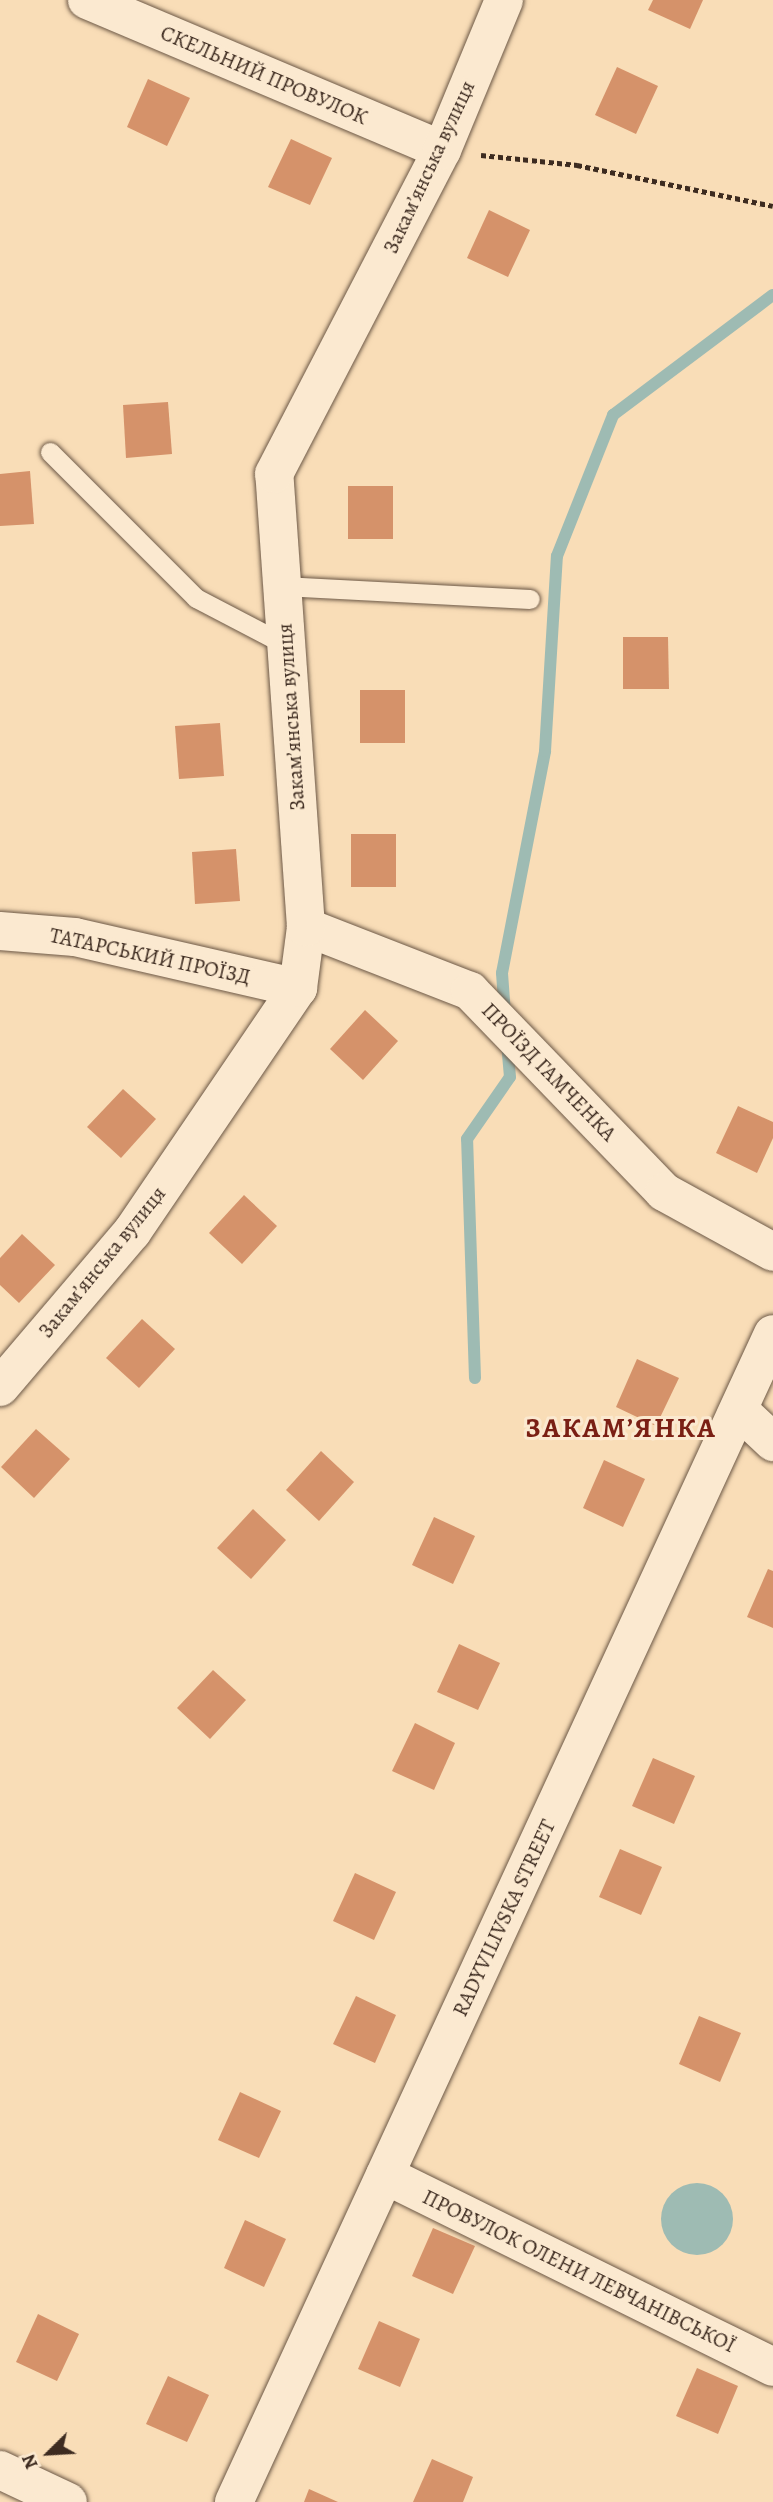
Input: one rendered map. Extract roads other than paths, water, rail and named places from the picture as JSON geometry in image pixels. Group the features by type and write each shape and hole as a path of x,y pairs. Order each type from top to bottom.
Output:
{"street":[{"name":"СКЕЛЬНИЙ ПРОВУЛОК","path":"87,0 442,150"},
{"name":"Закамʼянська вулиця","path":"0,1387 132,1232 298,988 306,927 274,474 442,150 504,0"},
{"name":"ПРОЇЗД ГАМЧЕНКА","path":"306,927 470,991 664,1192 773,1251"},
{"name":"ТАТАРСЬКИЙ ПРОЇЗД","path":"0,931 75,937 298,988"},
{"name":"RADYVILIVSKA STREET","path":"234,2502 773,1334"},
{"path":"739,1410 773,1442"},
{"name":"ПРОВУЛОК ОЛЕНИ ЛЕВЧАНІВСЬКОЇ","path":"385,2175 773,2367"},
{"path":"0,2470 68,2502"}],"lane":[{"path":"50,452 196,598 286,645"},
{"path":"282,586 530,599"}],"water":[{"path":"704,2183 723,2193 731,2205 731,2233 723,2245 711,2253 690,2255 671,2245 663,2233 661,2212 671,2193 683,2185"}],"waterway":[{"path":"505,1014 502,973 545,751 557,556 613,415 773,295"},
{"path":"475,1378 467,1139 510,1077 507,1042"}],"district":[{"name":"ЗАКАМ’ЯНКА","path":"621,1428"}]}
